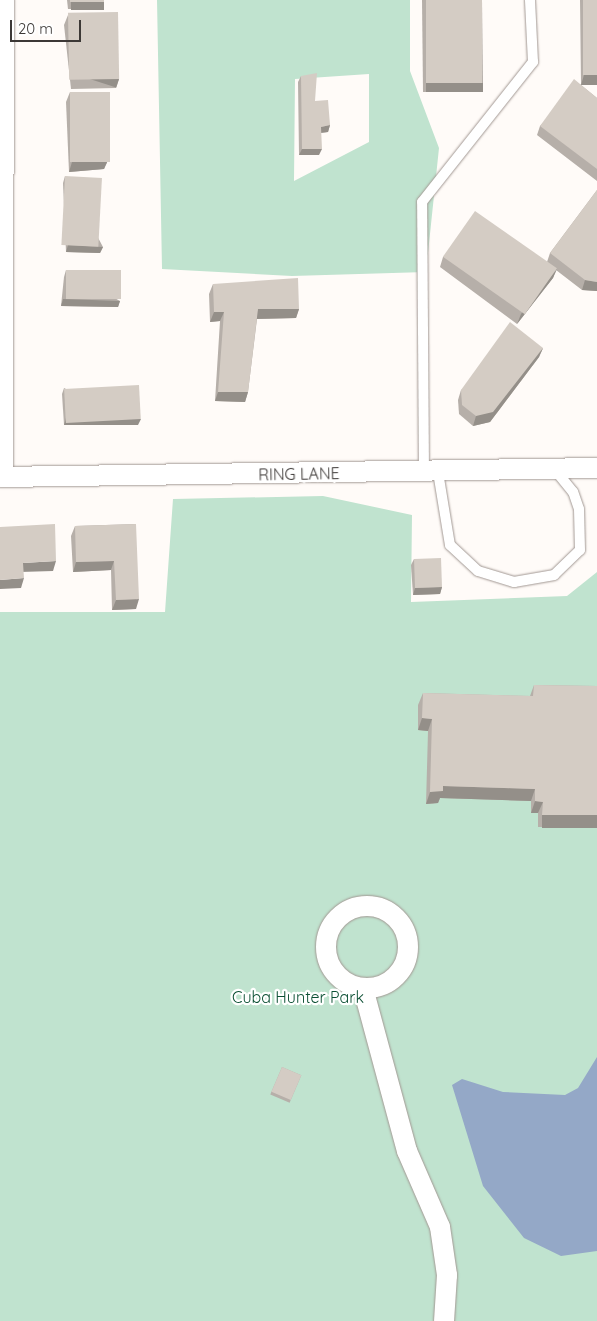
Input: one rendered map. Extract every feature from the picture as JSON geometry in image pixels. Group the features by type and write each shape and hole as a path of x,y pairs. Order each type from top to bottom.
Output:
{"street":[{"path":"2,477 4,0"},
{"name":"RING LANE","path":"2,477 597,468"},
{"path":"367,905 397,919 407,937 408,951 398,974 376,988 363,988 337,976 325,950 332,924 342,914 367,905"},
{"path":"363,988 407,1151 440,1227 447,1275 444,1321"}],"lane":[{"path":"530,0 533,62 422,202 431,472 450,545 478,571 514,582 554,575 580,550 576,500 554,468"}],"green space":[{"path":"157,0 410,0 410,71 439,148 426,272 292,276 162,269","holes":["369,74 369,142 294,181 295,79"]},
{"name":"Cuba Hunter Park","path":"323,496 412,515 411,602 567,596 597,572 597,1321 0,1321 0,612 165,612 173,499"}],"water":[{"path":"597,1057 597,1251 561,1256 524,1238 483,1186 452,1085 462,1079 503,1092 565,1095 578,1088"}],"building":[{"path":"70,0 104,0 104,2 70,2"},
{"path":"426,0 482,0 482,83 426,83"},
{"path":"583,0 597,0 597,75 583,75"},
{"path":"118,12 119,79 69,80 68,13"},
{"path":"317,73 315,101 328,100 330,125 321,127 322,149 302,149 301,76"},
{"path":"574,79 597,98 597,169 540,126"},
{"path":"70,92 110,92 110,162 70,162"},
{"path":"65,176 102,178 98,247 61,245"},
{"path":"597,190 597,282 585,280 550,253"},
{"path":"475,211 557,268 525,314 443,257"},
{"path":"66,270 121,270 121,299 66,299"},
{"path":"298,278 299,309 258,309 248,392 218,392 224,312 214,312 213,284"},
{"path":"510,322 543,348 493,412 476,416 462,405 461,390"},
{"path":"139,385 141,419 66,423 64,389"},
{"path":"55,524 56,561 23,563 24,578 0,580 0,527"},
{"path":"136,524 139,599 116,600 114,561 76,562 75,526"},
{"path":"441,558 442,587 415,588 414,559"},
{"path":"534,685 597,686 597,815 542,815 543,802 535,801 535,789 443,786 443,791 430,792 432,719 422,718 423,693 533,696"},
{"path":"282,1067 301,1075 291,1100 271,1092"}]}
